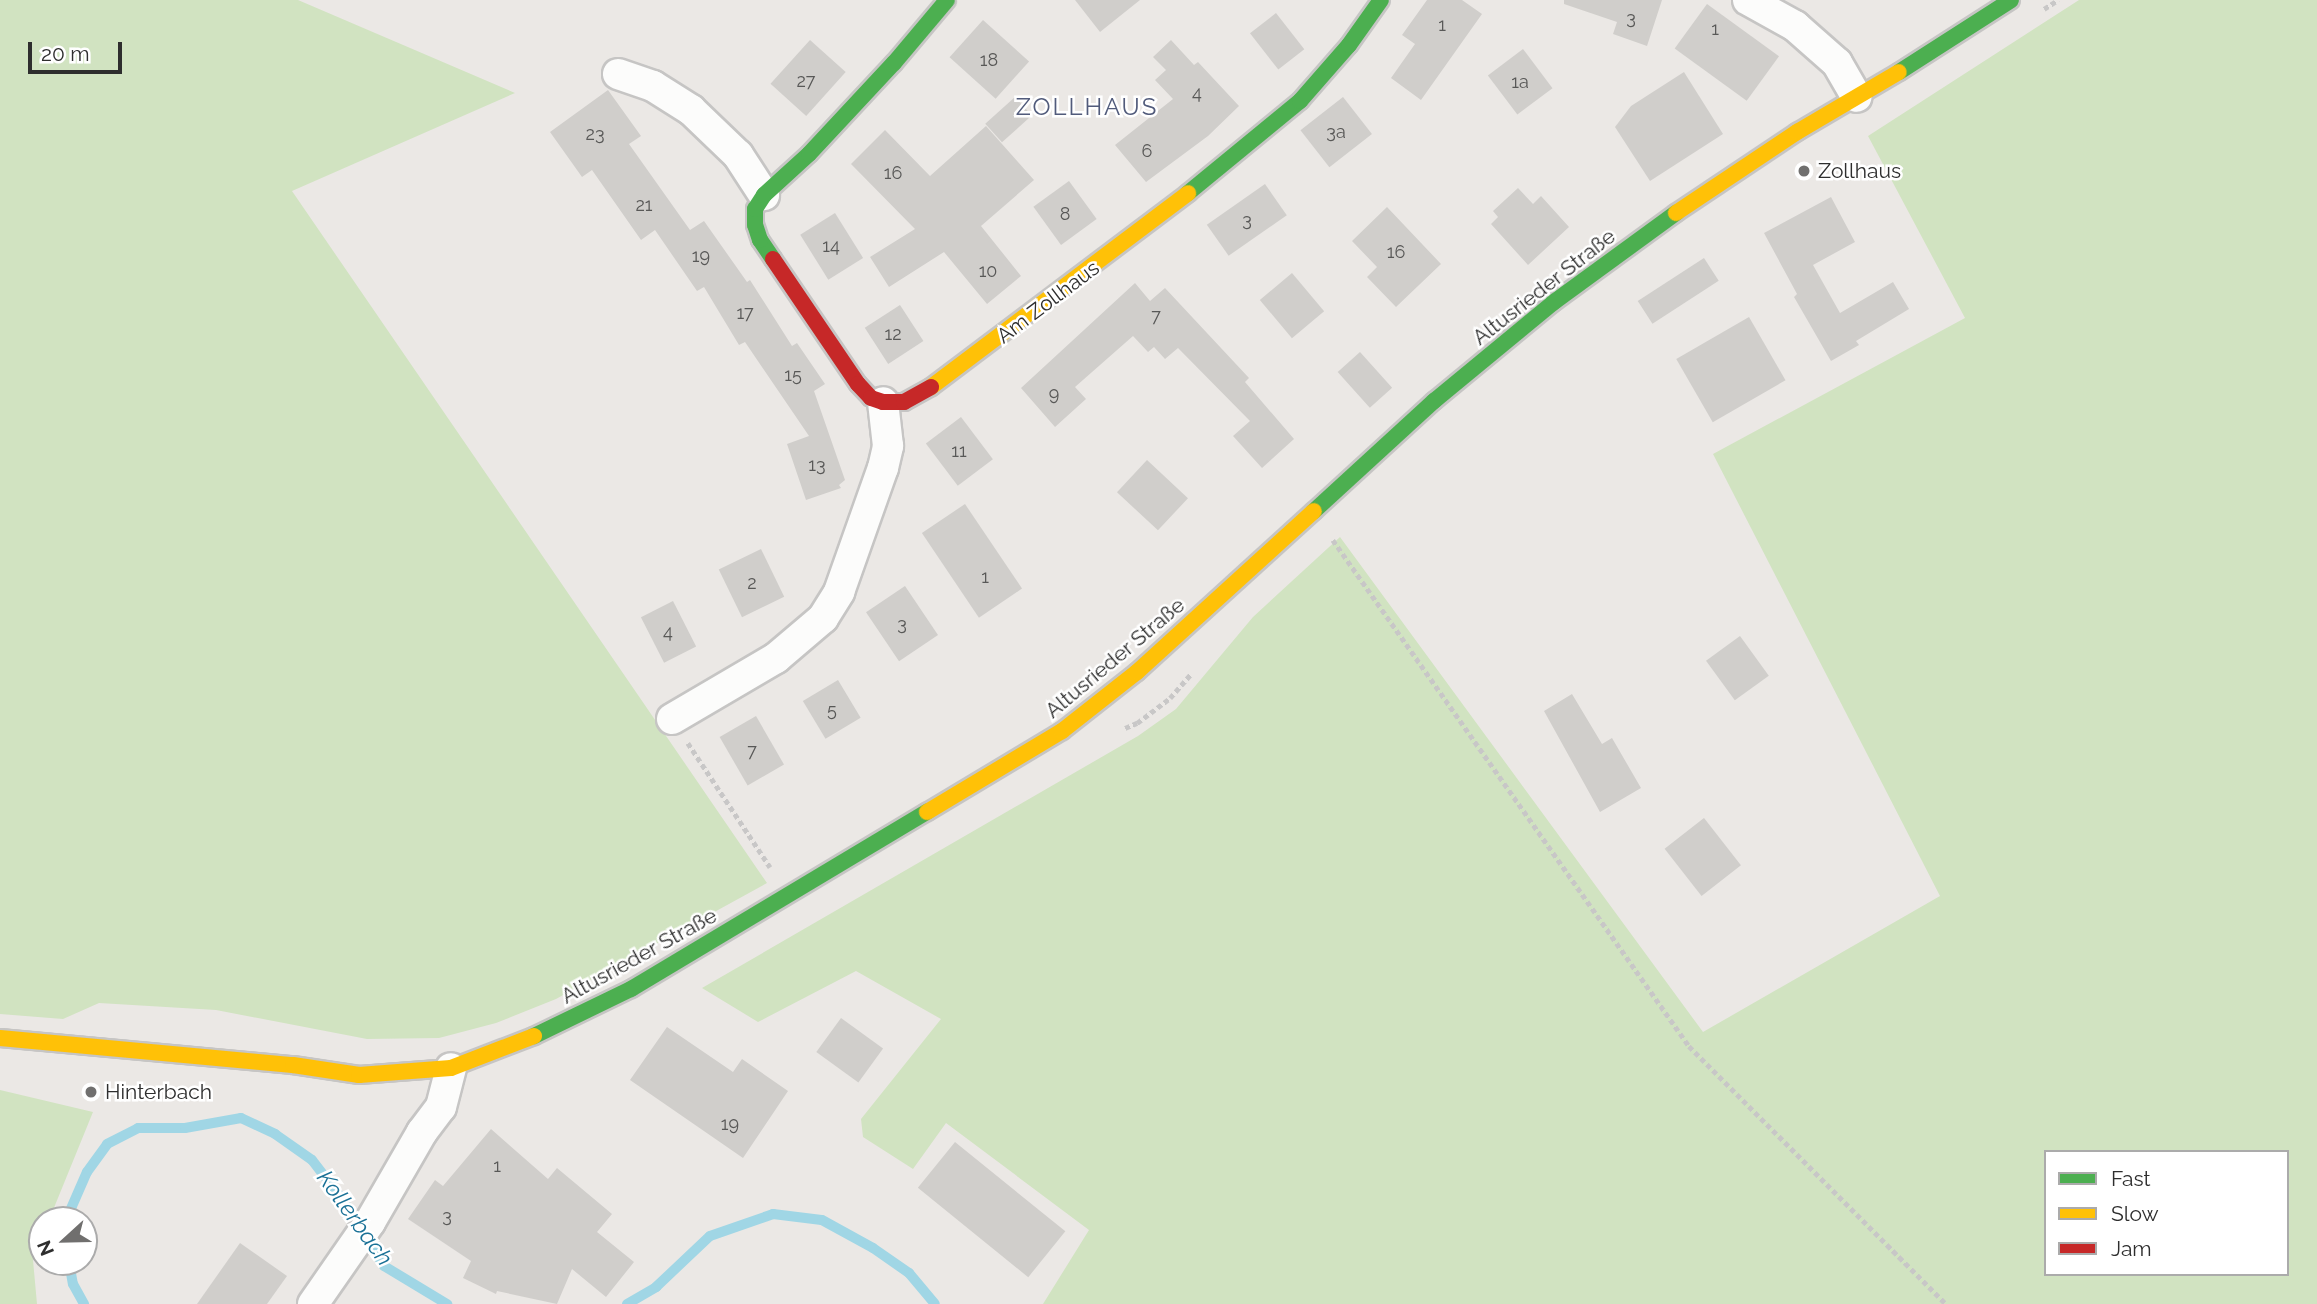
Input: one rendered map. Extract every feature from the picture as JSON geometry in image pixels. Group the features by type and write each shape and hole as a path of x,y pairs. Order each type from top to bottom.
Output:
{"main road":[{"path":"883,402 871,398 858,384 760,240 755,225 755,209 764,195 809,154 947,0"},
{"name":"Am Zollhaus","path":"883,402 904,402 920,396 1155,220 1300,101 1349,45 1381,0"},
{"name":"Altusrieder Straße","path":"0,1038 293,1065 359,1075 451,1068 550,1030 631,989 1062,732 1137,672 1434,401 1554,302 1673,215 1797,132 2011,0"}],"street":[{"path":"1748,0 1795,26 1837,63 1857,97"},
{"path":"618,74 653,86 691,110 738,155 764,195"},
{"path":"672,719 776,658 823,618 839,592 883,468 888,446 883,402"},
{"path":"313,1304 370,1222 422,1132 441,1107 451,1068"}],"path":[{"path":"2035,15 2058,0"},
{"path":"1328,531 1689,1046 1945,1304"},
{"path":"672,719 788,894"}],"green space":[{"path":"0,0 298,0 515,93 292,191 767,883 556,999 496,1023 439,1038 367,1039 216,1010 99,1003 63,1019 0,1014"},
{"path":"2079,0 2317,0 2317,1304 1043,1304 1089,1230 946,1123 913,1169 863,1137 861,1119 941,1019 856,971 758,1022 702,988 1138,736 1176,709 1253,617 1340,537 1703,1032 1940,896 1713,454 1965,318 1868,136"},
{"path":"0,1090 93,1112 55,1206 28,1206 28,1276 34,1276 37,1304 0,1304"}],"building":[{"path":"1075,0 1140,0 1100,32"},
{"path":"1427,0 1462,0 1482,14 1421,100 1391,78 1415,44 1402,35"},
{"path":"1564,0 1662,0 1647,46 1613,34 1617,22 1564,4"},
{"path":"1707,4 1779,56 1747,101 1675,48"},
{"path":"1276,13 1304,49 1278,70 1250,33"},
{"path":"983,20 1029,61 996,99 950,57"},
{"path":"810,40 846,72 806,116 771,84"},
{"path":"1171,40 1194,65 1198,62 1239,106 1208,136 1146,182 1115,145 1173,99 1155,80 1166,70 1153,57"},
{"path":"1523,49 1552,88 1517,115 1488,75"},
{"path":"1684,72 1723,134 1650,181 1615,127 1631,106"},
{"path":"608,90 641,136 629,144 690,230 704,221 747,282 750,280 792,346 797,343 825,384 814,391 845,480 839,485 841,488 806,500 787,444 809,436 745,342 739,345 704,287 697,291 655,230 641,240 592,170 582,177 550,132"},
{"path":"1015,97 1032,116 1002,142 985,124"},
{"path":"1343,97 1372,134 1329,167 1300,130"},
{"path":"986,126 1034,180 981,226 1021,276 987,304 944,252 889,287 870,257 915,229 851,164 885,130 930,176"},
{"path":"1069,181 1097,219 1061,245 1033,207"},
{"path":"1265,184 1287,215 1229,256 1207,225"},
{"path":"1518,188 1533,204 1541,196 1569,227 1528,265 1491,224 1498,217 1493,211"},
{"path":"1831,197 1855,242 1813,265 1840,313 1893,282 1909,309 1856,341 1859,345 1831,361 1794,297 1797,294 1764,233"},
{"path":"1387,207 1441,264 1396,307 1367,277 1377,267 1352,241"},
{"path":"835,213 863,258 828,280 800,235"},
{"path":"1704,258 1719,281 1652,324 1638,301"},
{"path":"1292,273 1324,311 1292,338 1260,300"},
{"path":"1135,283 1150,301 1165,288 1249,378 1245,382 1294,439 1262,468 1233,436 1250,421 1178,348 1165,359 1154,347 1148,352 1133,336 1075,387 1086,399 1055,427 1021,388"},
{"path":"900,305 923,341 888,364 865,328"},
{"path":"1749,317 1786,380 1713,422 1676,359"},
{"path":"1360,352 1392,388 1370,408 1338,372"},
{"path":"961,417 993,459 958,486 926,443"},
{"path":"1147,460 1188,498 1158,530 1117,492"},
{"path":"965,504 1022,589 979,618 922,533"},
{"path":"761,549 784,597 742,617 719,570"},
{"path":"905,586 938,635 899,661 866,612"},
{"path":"673,601 696,646 664,663 641,617"},
{"path":"1740,636 1769,676 1735,700 1706,661"},
{"path":"838,680 861,718 826,739 803,701"},
{"path":"1572,694 1602,744 1612,738 1641,788 1600,812 1544,711"},
{"path":"756,716 784,764 748,785 720,737"},
{"path":"1704,818 1741,865 1702,896 1665,849"},
{"path":"841,1018 883,1049 858,1083 816,1052"},
{"path":"667,1027 733,1072 742,1059 788,1091 743,1158 630,1080"},
{"path":"491,1129 548,1179 557,1168 612,1214 597,1232 634,1262 606,1297 572,1269 557,1304 497,1291 496,1294 463,1278 471,1261 408,1219 435,1180 443,1186"},
{"path":"955,1142 1065,1231 1028,1277 918,1188"},
{"path":"240,1243 287,1276 267,1304 197,1304"}],"waterway":[{"name":"Kollerbach","path":"72,1206 87,1172 107,1144 138,1128 185,1128 241,1118 275,1134 312,1160 342,1199 384,1266 447,1304"},
{"name":"Kollerbach","path":"627,1304 656,1287 710,1236 773,1214 822,1220 873,1248 909,1273 935,1304"},
{"name":"Kollerbach","path":"72,1276 84,1304"}],"traffic: fast":[{"path":"773,259 760,240 755,225 755,209 764,195 809,154 894,63 947,0"},
{"path":"1188,193 1300,101 1349,45 1381,0"},
{"path":"1899,72 2011,0"},
{"path":"1314,511 1434,401 1554,302 1676,213"},
{"path":"534,1036 631,989 927,812"}],"traffic: slow":[{"path":"1676,213 1797,132 1899,72"},
{"path":"931,387 1188,193"},
{"path":"927,812 1062,731 1137,672 1314,511"},
{"path":"0,1038 293,1065 359,1075 451,1068 534,1036"}],"traffic: jam":[{"path":"773,259 858,384 871,398 883,402 904,402 931,387"}],"place":[{"name":"Zollhaus","path":"1804,171"},
{"name":"Hinterbach","path":"91,1092"}],"district":[{"name":"ZOLLHAUS","path":"1087,107"}]}
